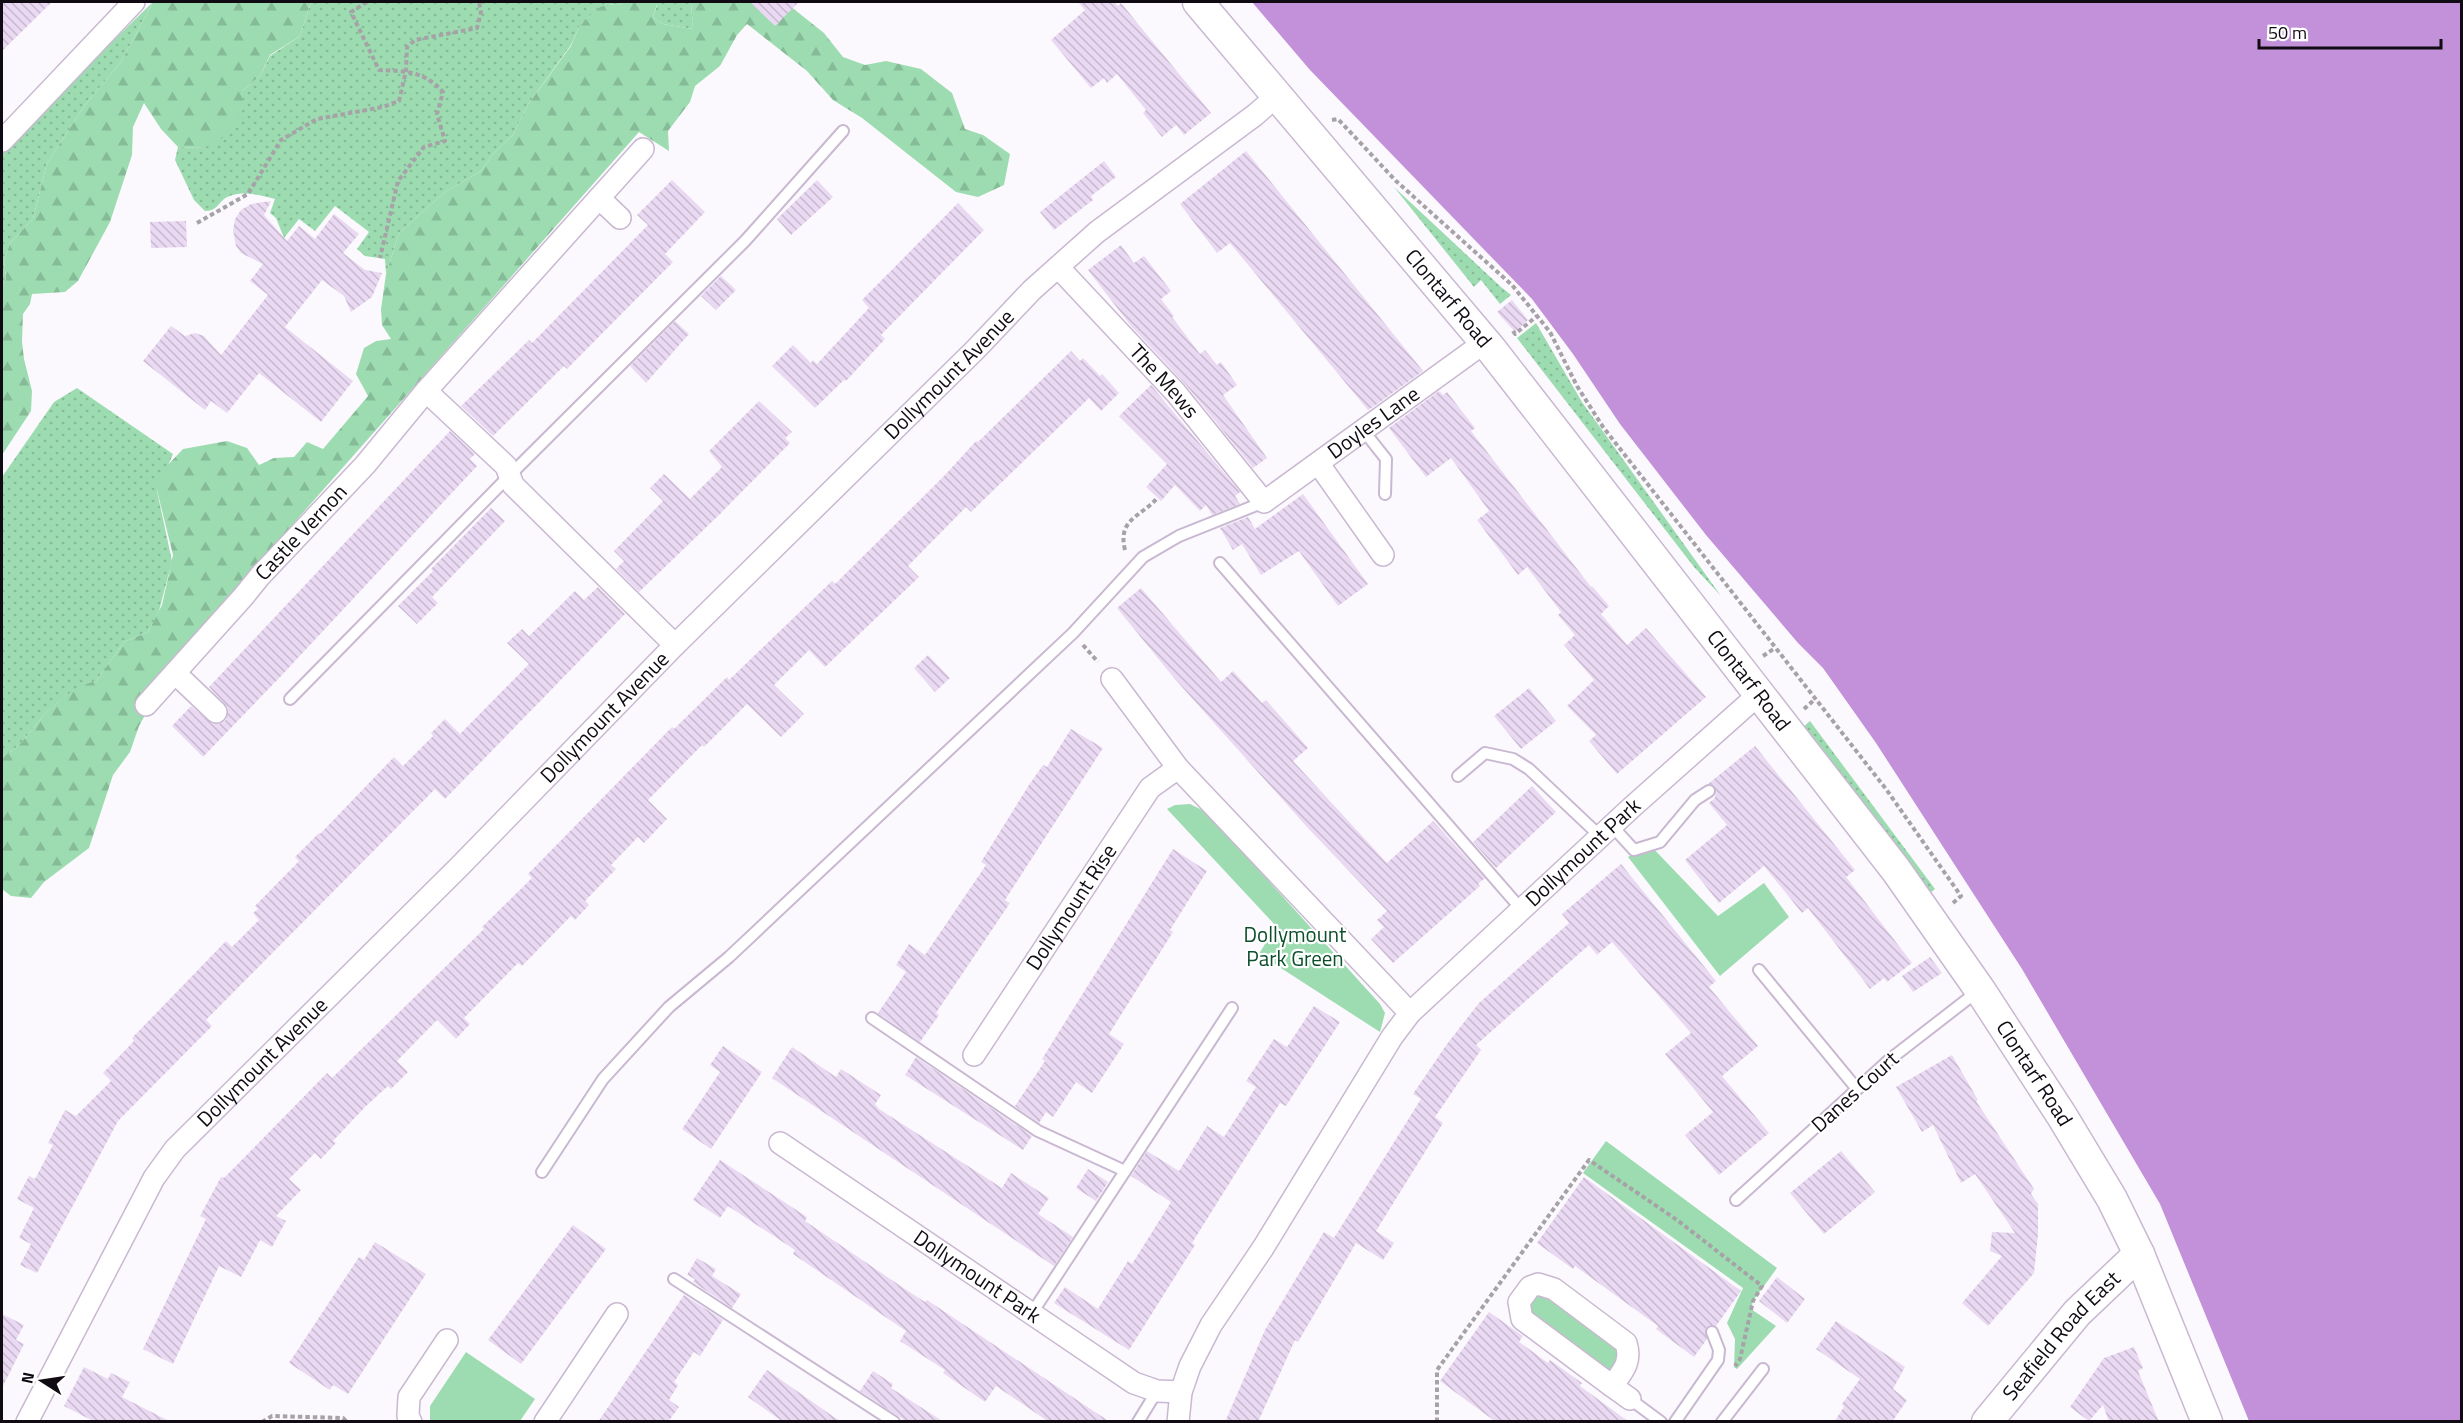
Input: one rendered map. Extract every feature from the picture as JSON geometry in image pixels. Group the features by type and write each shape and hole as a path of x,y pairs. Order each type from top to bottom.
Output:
{"main road":[{"name":"Clontarf Road","path":"1198,2 1278,94 1497,334 1758,695 1882,852 1980,990 2101,1180 2139,1254 2207,1422"},
{"name":"Seafield Road East","path":"1987,1422 2077,1313 2139,1254"}],"street":[{"path":"2,141 134,2"},
{"name":"Dollymount Avenue","path":"27,1422 154,1178 175,1149 460,866 675,645 1058,267 1097,232 1254,115 1278,94"},
{"name":"Castle Vernon","path":"146,705 260,576 365,465 426,392 643,149"},
{"path":"599,198 620,218"},
{"name":"The Mews","path":"1058,267 1176,393 1264,502"},
{"name":"Doyles Lane","path":"1264,502 1497,334"},
{"path":"426,392 506,466 513,486 675,645"},
{"path":"1318,463 1383,555"},
{"path":"175,673 216,712"},
{"path":"1112,679 1178,768 1410,1013"},
{"name":"Dollymount Park","path":"1178,1422 1181,1392 1190,1366 1210,1326 1263,1248 1392,1037 1410,1013 1606,831 1758,695"},
{"name":"Dollymount Rise","path":"974,1055 1150,788 1178,768"},
{"name":"Dollymount Park","path":"780,1143 1134,1383 1157,1391 1181,1392"},
{"path":"1612,1386 1625,1369 1629,1359 1626,1343 1554,1289 1538,1284 1530,1287 1519,1302 1522,1319 1612,1386 1630,1399"},
{"path":"545,1422 617,1314"},
{"path":"411,1422 408,1416 409,1397 447,1341"}],"lane":[{"path":"290,699 745,241 843,131"},
{"path":"1363,430 1386,459 1385,494"},
{"path":"542,1172 603,1078 669,1007 729,957 1073,633 1143,557 1179,536 1264,502"},
{"path":"1220,563 1522,910"},
{"path":"1458,776 1485,753 1513,759 1634,850 1660,842 1695,800 1709,791"},
{"path":"1759,970 1857,1089"},
{"name":"Danes Court","path":"1736,1200 1908,1045 1980,990"},
{"path":"1032,1313 1232,1008"},
{"path":"872,1018 1038,1131 1125,1171"},
{"path":"674,1279 894,1422"},
{"path":"1675,1422 1718,1360 1719,1350 1712,1332"},
{"path":"1722,1422 1763,1369"},
{"path":"1138,1422 1157,1391"},
{"path":"1630,1399 1661,1422"}],"path":[{"path":"367,2 351,12 379,70 406,71 431,79 443,92 437,114 445,141 423,147 398,181 380,258"},
{"path":"197,223 248,194 281,140 318,119 383,107 399,101 406,71 407,47 415,40 477,28 481,12 478,2"},
{"path":"1328,121 1338,119 1396,181 1494,267 1538,316 1550,332 1577,386 1603,427 1893,798 1961,896 1952,904"},
{"path":"1497,334 1515,334 1538,316"},
{"path":"1135,566 1126,552 1124,531 1130,519 1152,505 1158,497"},
{"path":"1073,633 1112,679"},
{"path":"1437,1422 1437,1370 1588,1160 1677,1220 1762,1286 1753,1301 1740,1359 1734,1367"},
{"path":"262,1422 272,1416 343,1418 347,1422"}],"green space":[{"path":"153,2 121,62 85,105 47,163 33,219 10,243 4,261 6,279 2,286 2,153 55,97"},
{"path":"153,2 311,2 300,36 270,55 260,76 242,91 244,108 226,136 204,148 178,147 161,129 144,103 133,127 132,155 110,222 78,281 65,292 32,294 30,304 23,314 22,342 32,391 31,411 2,455 2,286 6,279 4,261 10,243 33,219 47,163 85,105 121,62"},
{"path":"311,2 621,2 620,5 607,4 597,9 579,27 571,45 529,103 513,135 494,153 481,171 445,192 399,233 386,274 385,259 365,256 357,249 369,232 335,206 315,231 299,219 284,238 276,218 270,213 275,199 236,194 224,199 214,209 205,211 194,200 175,160 178,147 204,148 242,91 260,76 270,56 300,36"},
{"path":"621,2 653,2 657,4 653,17 663,24 693,29 691,2 775,2 790,6 824,33 843,57 865,65 886,61 921,69 952,93 965,129 983,135 1010,154 1004,185 978,197 956,192 862,118 833,100 807,71 747,24 737,35 720,66 695,86 690,102 668,131 669,151 639,132 270,550 159,690 139,726 130,752 113,775 89,848 44,882 31,898 11,896 2,889 2,757 19,745 58,702 72,691 96,681 124,642 148,632 162,605 173,555 156,486 164,469 183,449 227,441 247,448 259,465 274,458 294,457 307,442 323,449 368,396 356,374 364,348 376,341 391,339 382,325 381,309 386,274 399,233 445,192 481,171 494,153 513,135 529,103 571,46 579,27 596,9 607,4 620,5"},
{"path":"653,2 691,2 693,29 663,24 653,17 657,5"},
{"path":"1394,187 1511,295 1500,304 1481,280 1474,287"},
{"path":"1536,323 1582,402 1721,596 1694,567 1517,338"},
{"path":"77,388 173,454 157,491 172,561 159,611 148,632 124,642 96,681 80,687 58,702 19,745 2,757 2,477 54,402"},
{"path":"1810,721 1935,889 1929,894 1802,728"},
{"name":"Dollymount Park Green","path":"1190,804 1206,812 1380,1004 1385,1013 1380,1032 1259,954 1276,926 1167,809 1175,805"},
{"path":"1649,844 1718,916 1764,883 1789,917 1720,976 1628,857"},
{"path":"1606,1141 1777,1268 1753,1301 1751,1309 1776,1326 1737,1369 1734,1367 1735,1339 1727,1323 1743,1288 1583,1173"},
{"path":"1540,1292 1618,1345 1620,1357 1609,1375 1529,1318 1527,1300"},
{"path":"466,1352 535,1399 520,1421 430,1421 430,1406"}],"shaded area":[{"path":"1252,2 2461,2 2461,1421 2249,1421 2160,1204 2022,969 1876,743 1823,668 1798,643 1706,535 1620,424 1573,354 1532,299 1310,70"}],"building":[{"path":"2,2 52,2 2,51"},
{"path":"750,2 799,2 775,26"},
{"path":"1078,2 1114,2 1118,6 1121,3 1211,113 1184,135 1176,125 1162,137 1143,113 1146,110 1117,74 1107,83 1104,78 1091,88 1051,40 1085,10"},
{"path":"1246,151 1423,371 1368,410 1230,243 1217,253 1180,204"},
{"path":"1104,161 1116,177 1091,196 1093,200 1054,230 1040,212"},
{"path":"672,180 705,212 665,254 673,262 567,369 564,366 493,436 461,406 529,340 532,343 648,225 637,215"},
{"path":"817,180 833,197 791,235 777,219"},
{"path":"271,201 264,215 287,241 299,226 315,239 334,214 359,234 343,253 365,270 382,273 372,297 351,312 344,296 322,280 285,327 353,381 321,422 259,373 227,413 211,401 205,410 143,361 171,326 185,336 195,333 204,336 221,355 268,295 250,281 263,264 241,253 236,246 233,230 235,219 241,210 251,204"},
{"path":"958,203 984,230 881,335 885,339 846,381 844,380 815,408 772,366 793,345 811,363 813,360 817,364 869,308 862,300"},
{"path":"186,221 187,247 151,248 150,222"},
{"path":"1121,245 1134,263 1144,256 1171,291 1161,299 1174,316 1172,317 1200,354 1205,350 1217,365 1221,362 1237,385 1223,395 1267,458 1253,468 1186,385 1131,326 1088,270"},
{"path":"721,276 736,290 716,310 701,296"},
{"path":"1512,300 1528,320 1515,332 1497,312"},
{"path":"675,321 689,334 646,383 630,366"},
{"path":"1071,351 1080,361 1083,358 1100,376 1102,374 1119,393 1101,411 1089,398 971,512 966,507 908,566 919,577 825,667 809,650 774,685 804,714 781,737 747,704 704,747 702,745 648,800 667,819 644,843 638,837 611,865 616,869 585,901 589,905 575,920 571,916 522,966 518,963 464,1018 470,1024 456,1039 437,1020 397,1061 408,1072 391,1089 388,1086 366,1106 333,1141 336,1143 321,1159 315,1153 289,1179 301,1190 276,1216 286,1221 272,1247 260,1240 241,1277 219,1266 173,1364 143,1349 206,1219 200,1216 221,1177 224,1178 327,1073 332,1078 484,929 482,927 532,878 528,874 672,727 674,729 727,677 729,680 832,581 835,584 976,441 978,442"},
{"path":"1151,385 1240,492 1235,496 1240,504 1212,515 1206,505 1200,511 1175,485 1161,501 1146,487 1167,464 1119,416"},
{"path":"1439,391 1443,395 1447,392 1475,428 1471,431 1591,587 1609,606 1601,614 1627,645 1646,628 1706,697 1617,774 1589,741 1596,735 1567,706 1594,680 1564,645 1575,635 1558,615 1561,612 1527,567 1518,575 1477,520 1489,511 1451,458 1426,477 1389,428"},
{"path":"759,401 792,432 785,438 790,443 639,592 616,569 624,561 614,551 663,501 650,488 664,474 690,499 722,467 709,451"},
{"path":"450,431 475,454 470,459 477,466 203,757 172,726 191,706 212,724 219,724 226,720 228,708 209,687"},
{"path":"1303,494 1368,584 1338,606 1299,551 1261,575 1242,544 1233,550 1220,528 1248,517 1255,529"},
{"path":"491,508 505,521 432,597 438,603 417,624 398,606"},
{"path":"598,587 625,614 445,799 435,789 206,1020 212,1026 118,1121 37,1273 20,1265 31,1244 19,1238 34,1208 17,1199 29,1176 35,1179 53,1145 48,1143 65,1110 76,1116 111,1081 103,1073 134,1041 132,1038 226,941 232,947 259,920 253,913 258,909 255,906 299,861 295,857 394,757 403,766 433,736 431,733 445,719 460,734 529,664 507,643 522,629 529,636 575,591 584,600"},
{"path":"1141,588 1221,682 1233,671 1262,703 1266,700 1308,748 1293,761 1387,863 1433,821 1485,878 1478,884 1480,886 1393,963 1371,939 1384,927 1377,920 1387,911 1307,827 1174,678 1117,608"},
{"path":"928,655 950,678 935,692 914,668"},
{"path":"1529,688 1556,721 1521,749 1494,716"},
{"path":"1071,729 1103,748 1005,900 1010,903 936,1013 939,1015 920,1042 878,1013 906,972 896,965 909,944 925,955 986,865 981,862 1029,785 1043,765 1047,767"},
{"path":"1755,746 1855,870 1846,877 1912,963 1887,982 1884,978 1870,989 1808,908 1802,913 1764,866 1719,903 1685,860 1727,825 1709,803 1715,798 1716,790 1713,785 1708,784"},
{"path":"1532,786 1556,812 1496,868 1473,842"},
{"path":"1173,849 1207,871 1170,930 1173,932 1109,1034 1124,1044 1092,1093 1076,1082 1053,1117 1046,1112 1039,1123 1015,1106 1045,1061 1042,1059"},
{"path":"1621,864 1716,981 1709,987 1758,1046 1722,1076 1769,1133 1719,1175 1685,1135 1713,1112 1665,1054 1691,1033 1612,942 1597,955 1589,945 1476,1045 1481,1050 1435,1117 1443,1123 1376,1231 1394,1243 1383,1260 1356,1243 1298,1342 1295,1340 1258,1422 1225,1422 1265,1330 1324,1232 1334,1238 1421,1099 1413,1094 1447,1044 1479,1003 1569,923 1562,914"},
{"path":"1930,957 1942,973 1913,992 1902,976"},
{"path":"1314,1006 1340,1022 1286,1106 1280,1103 1192,1243 1195,1245 1129,1350 1054,1303 1065,1287 1098,1309 1128,1261 1132,1264 1171,1202 1131,1176 1147,1151 1179,1171 1207,1126 1224,1137 1256,1087 1246,1081 1274,1039 1287,1047"},
{"path":"723,1046 762,1072 711,1149 682,1129 720,1072 710,1065"},
{"path":"792,1047 836,1077 841,1069 881,1095 875,1104 879,1109 1002,1188 1011,1173 1049,1198 1038,1214 1073,1237 1054,1266 772,1078"},
{"path":"1952,1055 1978,1100 1976,1101 2034,1189 2031,1194 2038,1204 2034,1273 1988,1326 1962,1303 2002,1256 1990,1251 1992,1232 2015,1233 1975,1174 1961,1183 1933,1125 1922,1132 1896,1087"},
{"path":"916,1057 1032,1136 1023,1150 905,1075"},
{"path":"1841,1151 1875,1192 1824,1234 1790,1193"},
{"path":"720,1160 807,1217 805,1221 902,1287 925,1302 927,1300 1110,1422 1049,1422 996,1386 985,1402 943,1373 945,1370 900,1341 906,1331 793,1254 795,1250 728,1206 720,1218 693,1200"},
{"path":"1088,1169 1108,1182 1096,1201 1076,1188"},
{"path":"1584,1177 1741,1291 1716,1326 1710,1325 1706,1328 1707,1339 1694,1357 1656,1329 1658,1326 1575,1266 1573,1269 1537,1243"},
{"path":"573,1225 606,1249 521,1364 488,1340"},
{"path":"375,1242 426,1274 348,1394 333,1385 330,1390 289,1363 359,1257 364,1260"},
{"path":"697,1258 716,1269 712,1276 741,1294 732,1308 693,1282 695,1279 687,1275"},
{"path":"1777,1277 1805,1299 1787,1323 1759,1301"},
{"path":"684,1295 723,1320 700,1356 694,1352 674,1382 678,1385 669,1400 679,1407 668,1422 598,1422"},
{"path":"1489,1312 1523,1336 1519,1342 1548,1363 1550,1360 1582,1383 1580,1386 1629,1422 1496,1422 1440,1381"},
{"path":"2,1314 24,1325 16,1340 24,1344 2,1388"},
{"path":"1836,1321 1905,1367 1893,1389 1907,1400 1892,1422 1834,1422 1844,1407 1842,1404 1860,1379 1816,1349"},
{"path":"2134,1347 2143,1368 2138,1371 2159,1422 2109,1422 2103,1405 2089,1421 2070,1407 2104,1358"},
{"path":"84,1367 108,1379 111,1373 130,1382 122,1397 171,1422 95,1422 64,1406"},
{"path":"767,1370 841,1422 783,1422 748,1397"},
{"path":"873,1371 893,1384 891,1388 944,1422 907,1422 860,1391"}]}
